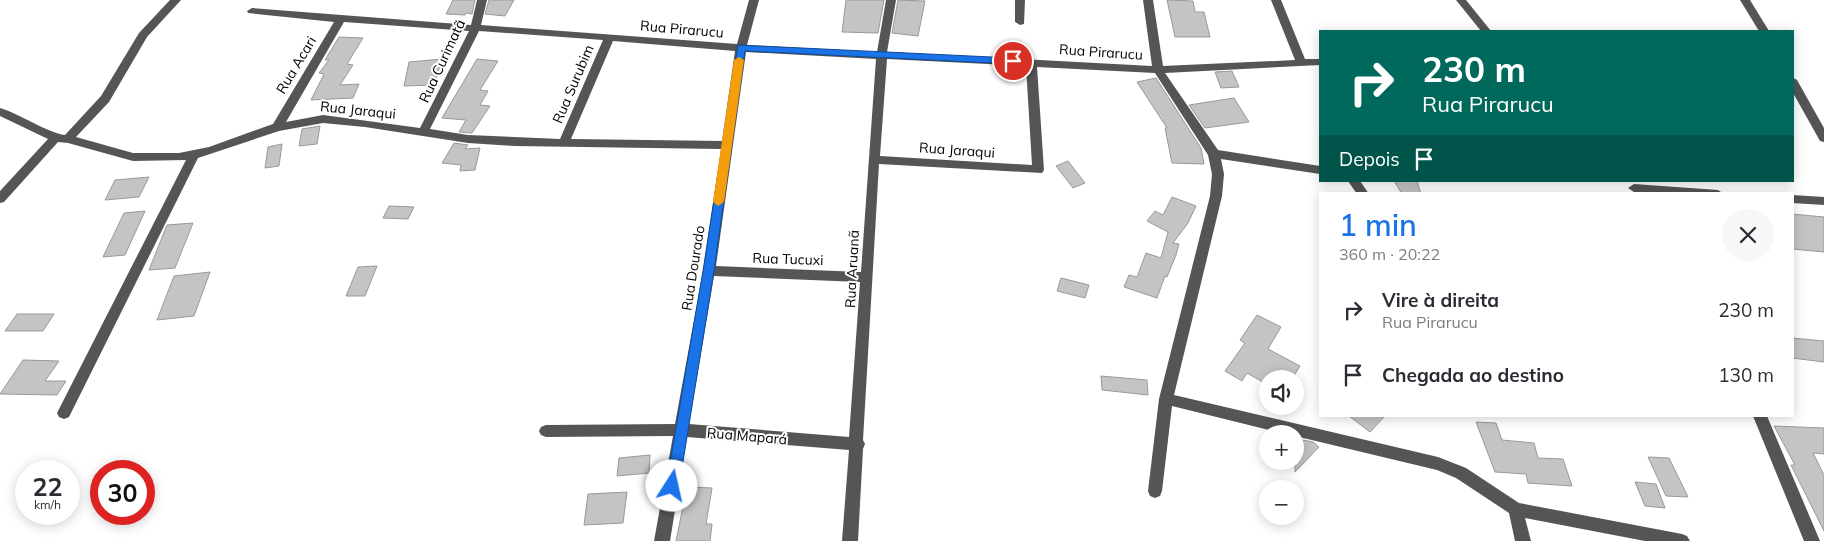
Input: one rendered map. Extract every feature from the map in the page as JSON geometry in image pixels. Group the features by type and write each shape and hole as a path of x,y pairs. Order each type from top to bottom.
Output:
{"street":[{"path":"68,139 105,99 143,35 176,0"},
{"name":"Rua Curimatã","path":"423,133 474,29 482,0"},
{"name":"Rua Dourado","path":"662,541 709,271 741,48 754,0"},
{"name":"Rua Aruanã","path":"850,541 858,444 866,277 882,54 892,0"},
{"path":"1020,0 1020,22"},
{"path":"1148,0 1158,70 1214,154 1218,174 1216,196 1166,399 1155,491"},
{"path":"1276,0 1301,63"},
{"path":"1462,0 1485,30"},
{"path":"1746,0 1763,30"},
{"name":"Rua Pirarucu","path":"252,11 474,29 610,36 741,48 1158,70 1319,62"},
{"name":"Rua Acari","path":"277,127 341,19"},
{"name":"Rua Surubim","path":"563,144 610,36"},
{"name":"Rua Jaraqui","path":"874,160 1038,170 1031,62"},
{"path":"1794,84 1824,138"},
{"name":"Rua Jaraqui","path":"0,112 55,138 68,139 133,158 194,155 211,151 277,127 324,119 365,123 477,140 563,144 726,144"},
{"path":"0,200 55,138"},
{"path":"1214,154 1319,170"},
{"path":"64,413 194,155"},
{"path":"1633,188 1690,192"},
{"path":"1794,199 1824,201"},
{"name":"Rua Tucuxi","path":"709,271 866,277"},
{"path":"1166,399 1403,455 1461,473 1516,509 1682,541"},
{"path":"1760,417 1812,541"},
{"name":"Rua Mapará","path":"546,431 682,430 858,444"},
{"path":"1516,509 1523,541"}],"building":[{"path":"453,0 475,0 472,14 446,14"},
{"path":"489,0 514,0 505,16 485,14"},
{"path":"846,0 884,0 878,33 842,32"},
{"path":"898,0 925,1 918,36 892,33"},
{"path":"1167,0 1193,1 1195,12 1204,12 1210,37 1175,37"},
{"path":"339,37 363,38 347,64 353,65 340,85 359,84 353,98 311,100 324,74 319,73 329,60 325,60"},
{"path":"442,59 434,85 404,86 409,62"},
{"path":"477,59 498,61 480,90 488,91 480,105 490,106 472,133 459,132 466,120 442,118"},
{"path":"1232,71 1239,87 1221,88 1215,72"},
{"path":"1156,78 1201,148 1204,164 1172,163 1165,128 1167,128 1137,82"},
{"path":"1234,98 1249,122 1205,128 1189,105"},
{"path":"320,126 317,144 299,146 302,129"},
{"path":"454,143 468,145 465,149 480,148 475,170 460,171 461,165 442,163"},
{"path":"282,144 279,166 265,168 268,147"},
{"path":"1068,161 1085,183 1073,188 1056,166"},
{"path":"149,177 139,197 105,200 115,180"},
{"path":"1395,182 1417,182 1420,192 1401,192"},
{"path":"1172,197 1196,206 1188,223 1173,243 1179,244 1176,255 1167,277 1165,276 1157,298 1124,287 1129,275 1137,277 1146,253 1161,258 1168,232 1147,221 1155,211 1163,215"},
{"path":"389,206 414,207 408,219 383,218"},
{"path":"145,211 125,255 103,257 124,213"},
{"path":"1794,214 1824,217 1824,252 1794,249"},
{"path":"193,223 175,268 149,270 167,225"},
{"path":"377,266 365,296 346,296 358,267"},
{"path":"210,272 194,316 157,320 174,276"},
{"path":"1061,278 1089,285 1085,298 1057,291"},
{"path":"17,314 54,314 43,331 5,331"},
{"path":"1257,315 1281,327 1268,349 1300,366 1298,370 1259,370 1259,380 1247,373 1242,381 1225,371 1245,343 1240,340"},
{"path":"1794,338 1824,341 1824,362 1794,358"},
{"path":"23,360 59,361 45,381 66,381 57,395 0,394"},
{"path":"1101,376 1147,380 1148,395 1102,390"},
{"path":"1350,417 1384,417 1370,432"},
{"path":"1476,422 1496,423 1502,440 1534,443 1538,458 1563,459 1572,486 1528,483 1526,474 1495,472"},
{"path":"1774,426 1824,428 1824,454 1813,453 1824,475 1824,531 1791,465 1795,465"},
{"path":"1304,440 1313,442 1319,447 1304,463"},
{"path":"650,455 649,473 617,476 619,458"},
{"path":"1648,457 1669,458 1688,497 1666,496"},
{"path":"1635,482 1656,484 1665,508 1645,506"},
{"path":"687,487 712,488 706,524 712,524 710,541 676,541"},
{"path":"627,492 623,523 584,525 588,494"}],"slow traffic":[{"path":"718,202 739,60"}],"route":[{"path":"672,486 709,271 741,48 1013,61"}]}
